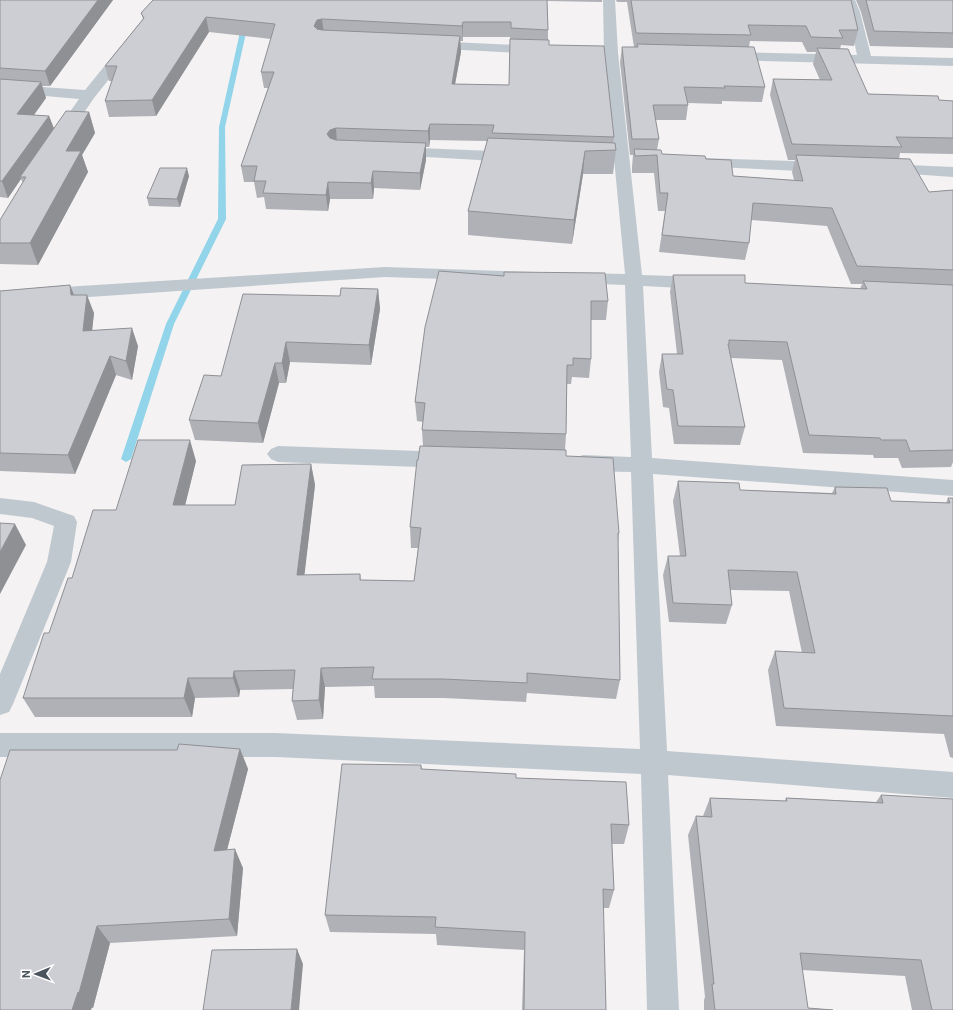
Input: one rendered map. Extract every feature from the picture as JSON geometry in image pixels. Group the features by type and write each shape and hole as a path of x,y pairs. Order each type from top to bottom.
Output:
{"street":[{"path":"609,0 611,53 634,280 663,1010"},
{"path":"849,0 854,12 865,60"},
{"path":"54,146 89,95 135,37"},
{"path":"420,44 555,50"},
{"path":"595,52 627,53"},
{"path":"714,56 953,62"},
{"path":"0,88 89,95"},
{"path":"378,152 528,157"},
{"path":"686,163 835,168"},
{"path":"874,169 953,172"},
{"path":"0,297 385,272 722,284"},
{"path":"278,454 470,460"},
{"path":"564,462 642,464 953,488"},
{"path":"0,506 34,510 66,522 59,562 0,704"},
{"path":"0,745 276,745 654,762 953,785"}],"building":[{"path":"0,0 98,0 45,71 0,68"},
{"path":"153,0 547,0 548,30 511,28 511,22 463,22 462,26 322,19 317,20 314,26 317,29 322,30 460,36 452,84 509,85 510,39 549,40 549,45 604,46 614,137 492,133 494,125 430,124 428,131 336,128 330,130 327,134 330,138 336,140 426,143 420,173 373,171 371,183 328,182 326,195 263,193 266,181 254,181 257,166 241,166 274,72 261,72 275,24 206,17 152,100 105,101 117,66 105,66 144,18 141,13"},
{"path":"631,0 851,0 858,30 839,30 843,38 811,37 806,26 748,25 751,35 636,33"},
{"path":"866,0 953,0 953,33 874,31"},
{"path":"637,44 754,47 765,87 684,87 688,105 653,105 659,139 632,139 622,47 638,47"},
{"path":"817,48 848,49 868,94 938,96 939,100 953,101 953,138 896,137 902,147 792,144 773,79 832,80"},
{"path":"0,79 41,82 17,114 49,116 2,181 0,181"},
{"path":"66,111 89,112 66,151 81,151 30,243 0,243 0,220 26,177 20,177"},
{"path":"488,138 615,143 616,150 585,151 574,220 468,211"},
{"path":"634,149 661,150 662,154 705,156 706,159 731,160 733,176 803,181 796,155 910,159 929,192 953,190 953,270 857,266 832,208 753,203 749,243 662,235 668,193 660,193 657,155 635,156"},
{"path":"160,168 187,168 177,199 147,198"},
{"path":"439,271 504,276 504,272 605,273 608,301 591,301 591,359 573,358 573,365 567,365 566,434 422,430 425,403 415,402 425,327"},
{"path":"673,275 745,275 745,283 867,289 863,281 953,285 953,450 910,451 906,440 881,440 880,438 809,435 787,342 729,340 728,344 745,427 678,426 673,390 667,389 662,354 683,354"},
{"path":"70,285 71,295 87,295 83,331 132,328 126,361 110,356 68,455 0,453 0,291"},
{"path":"341,288 378,289 369,345 286,342 282,363 275,363 258,423 189,420 204,375 221,376 243,294 340,296"},
{"path":"138,440 190,440 173,505 235,505 242,465 311,464 297,575 360,574 360,580 414,581 421,528 410,527 417,460 420,446 566,450 566,456 613,458 619,533 620,680 527,673 527,683 443,679 372,679 374,667 321,668 319,700 292,701 295,670 234,671 233,678 188,678 184,698 23,698 44,633 49,633 68,578 72,578 93,510 116,510"},
{"path":"678,481 739,483 740,490 836,494 835,487 887,488 891,501 950,503 948,498 953,498 953,716 784,708 775,651 815,653 797,572 728,570 732,605 673,603 668,556 686,556"},
{"path":"0,523 15,524 0,552"},
{"path":"179,744 240,749 214,851 235,849 229,919 97,926 79,993 78,992 72,1010 0,1010 0,780 10,750 177,750"},
{"path":"342,764 421,765 421,769 516,774 516,778 626,782 629,825 611,824 614,890 603,889 606,1010 524,1010 525,932 435,927 436,917 325,915"},
{"path":"881,795 953,799 953,1010 932,1010 921,960 800,953 808,1008 833,1010 715,1010 712,984 714,984 696,816 712,817 710,798 787,801 786,798 883,803"},
{"path":"297,949 291,1010 203,1010 212,950"}],"waterway":[{"path":"126,459 170,324 222,219 222,127 243,32 250,25"}]}
